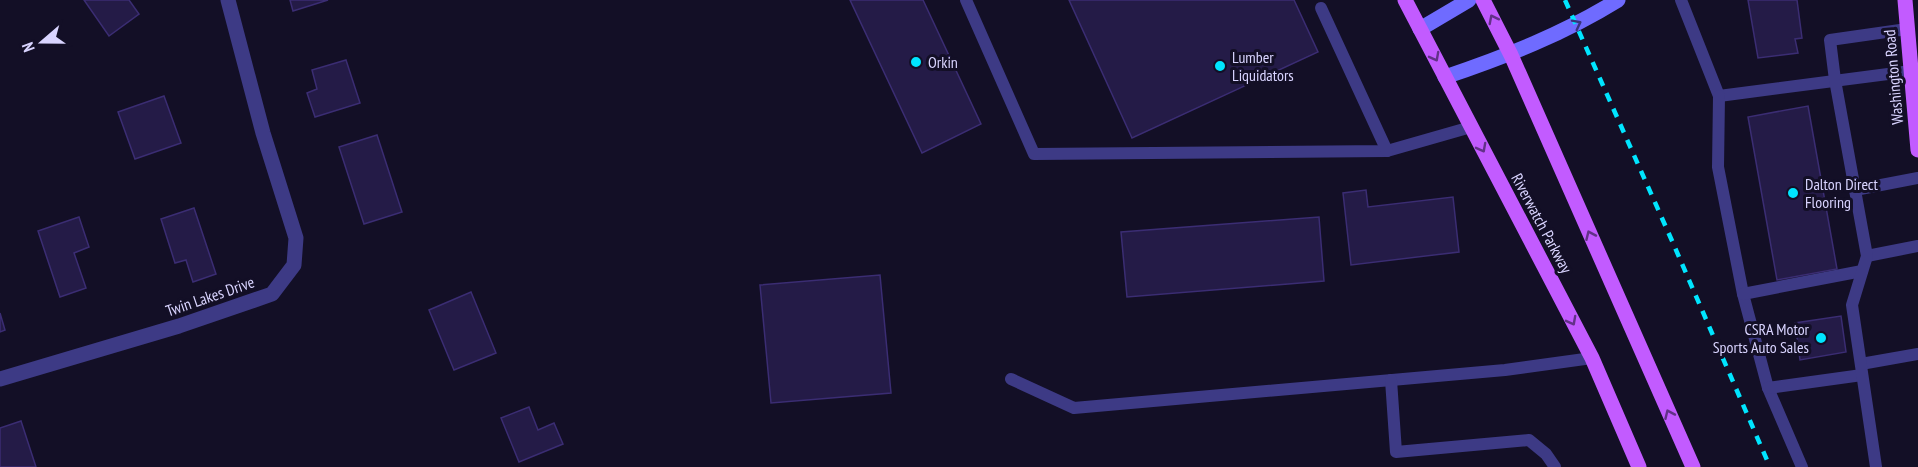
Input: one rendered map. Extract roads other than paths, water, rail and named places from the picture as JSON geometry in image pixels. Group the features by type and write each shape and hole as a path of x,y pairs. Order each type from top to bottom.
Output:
{"main road":[{"name":"Riverwatch Parkway","path":"1405,0 1592,358 1639,467"},
{"path":"1420,29 1469,0"},
{"path":"1483,0 1511,55 1693,467"},
{"path":"1445,77 1511,55 1577,24 1618,0"},
{"name":"Washington Road","path":"1905,0 1918,150"}],"street":[{"name":"Twin Lakes Drive","path":"0,379 178,327 272,294 294,265 296,238 263,133 228,0"}],"lane":[{"path":"966,0 1034,154 1387,151 1472,127"},
{"path":"1681,0 1719,96 1718,167 1743,294 1768,388 1802,467"},
{"path":"1321,8 1387,151"},
{"path":"1876,467 1852,305 1867,256 1835,81 1830,40 1907,29"},
{"path":"1719,96 1911,71"},
{"path":"1855,190 1918,178"},
{"path":"1867,256 1918,246"},
{"path":"1743,294 1862,272"},
{"path":"1768,388 1861,370 1918,354"},
{"path":"1011,379 1074,408 1504,370 1592,358"},
{"path":"1391,380 1395,453 1529,440 1546,454 1554,467"}],"railway":[{"path":"1565,0 1770,467"}],"place":[{"name":"Orkin","path":"916,62"},
{"name":"Lumber Liquidators","path":"1220,66"},
{"name":"Dalton Direct Flooring","path":"1793,193"},
{"name":"CSRA Motor Sports Auto Sales","path":"1821,338"}]}
